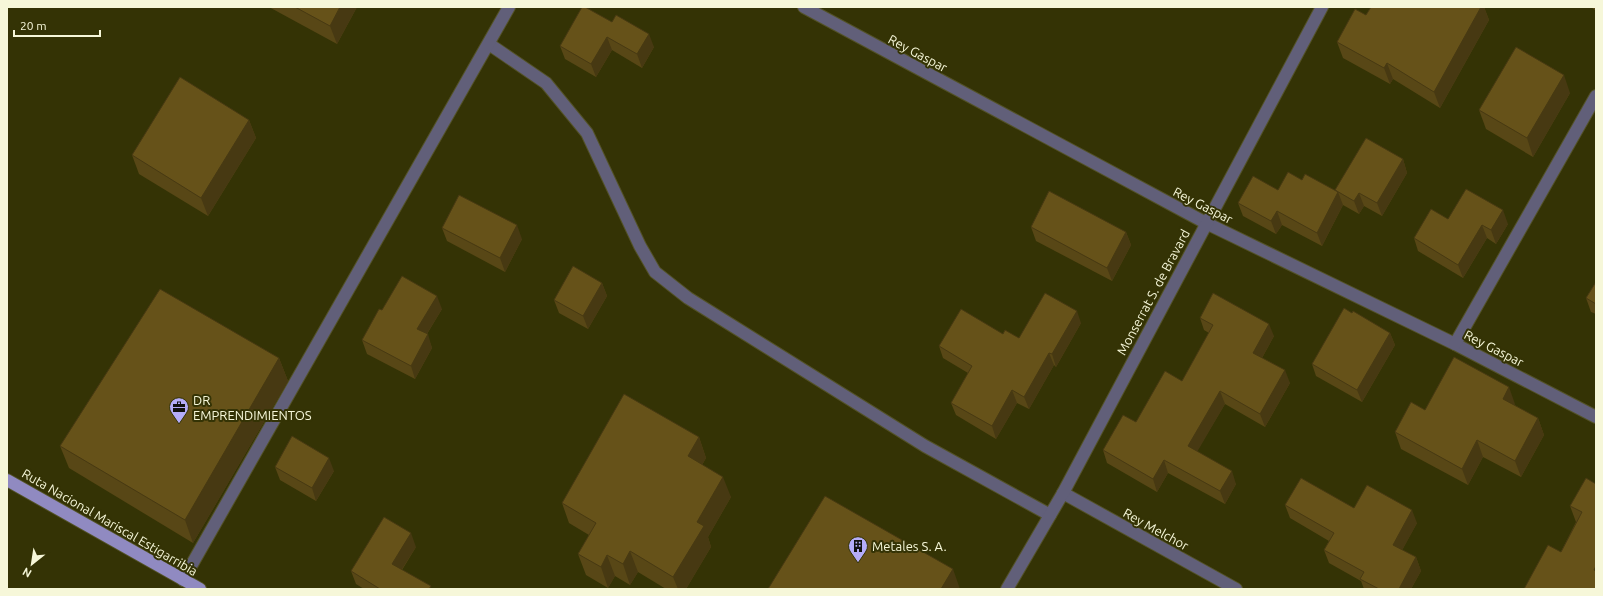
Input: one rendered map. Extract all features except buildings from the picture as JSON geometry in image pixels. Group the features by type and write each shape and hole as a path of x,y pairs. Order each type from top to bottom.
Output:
{"main road":[{"name":"Ruta Nacional Mariscal Estigarribia","path":"7,480 200,589"}],"street":[{"path":"184,580 509,7"},
{"name":"Rey Gaspar","path":"804,7 1206,223 1455,344 1596,417"},
{"name":"Monserrat S. de Bravard","path":"1007,589 1063,493 1322,7"},
{"path":"489,44 546,83 587,132 640,246 655,272 688,298 925,446 1050,515"},
{"path":"1455,344 1596,96"},
{"name":"Rey Melchor","path":"1063,493 1236,589"}],"place":[{"name":"DR EMPRENDIMIENTOS","path":"179,424"},
{"name":"Metales S. A.","path":"858,563"}]}
